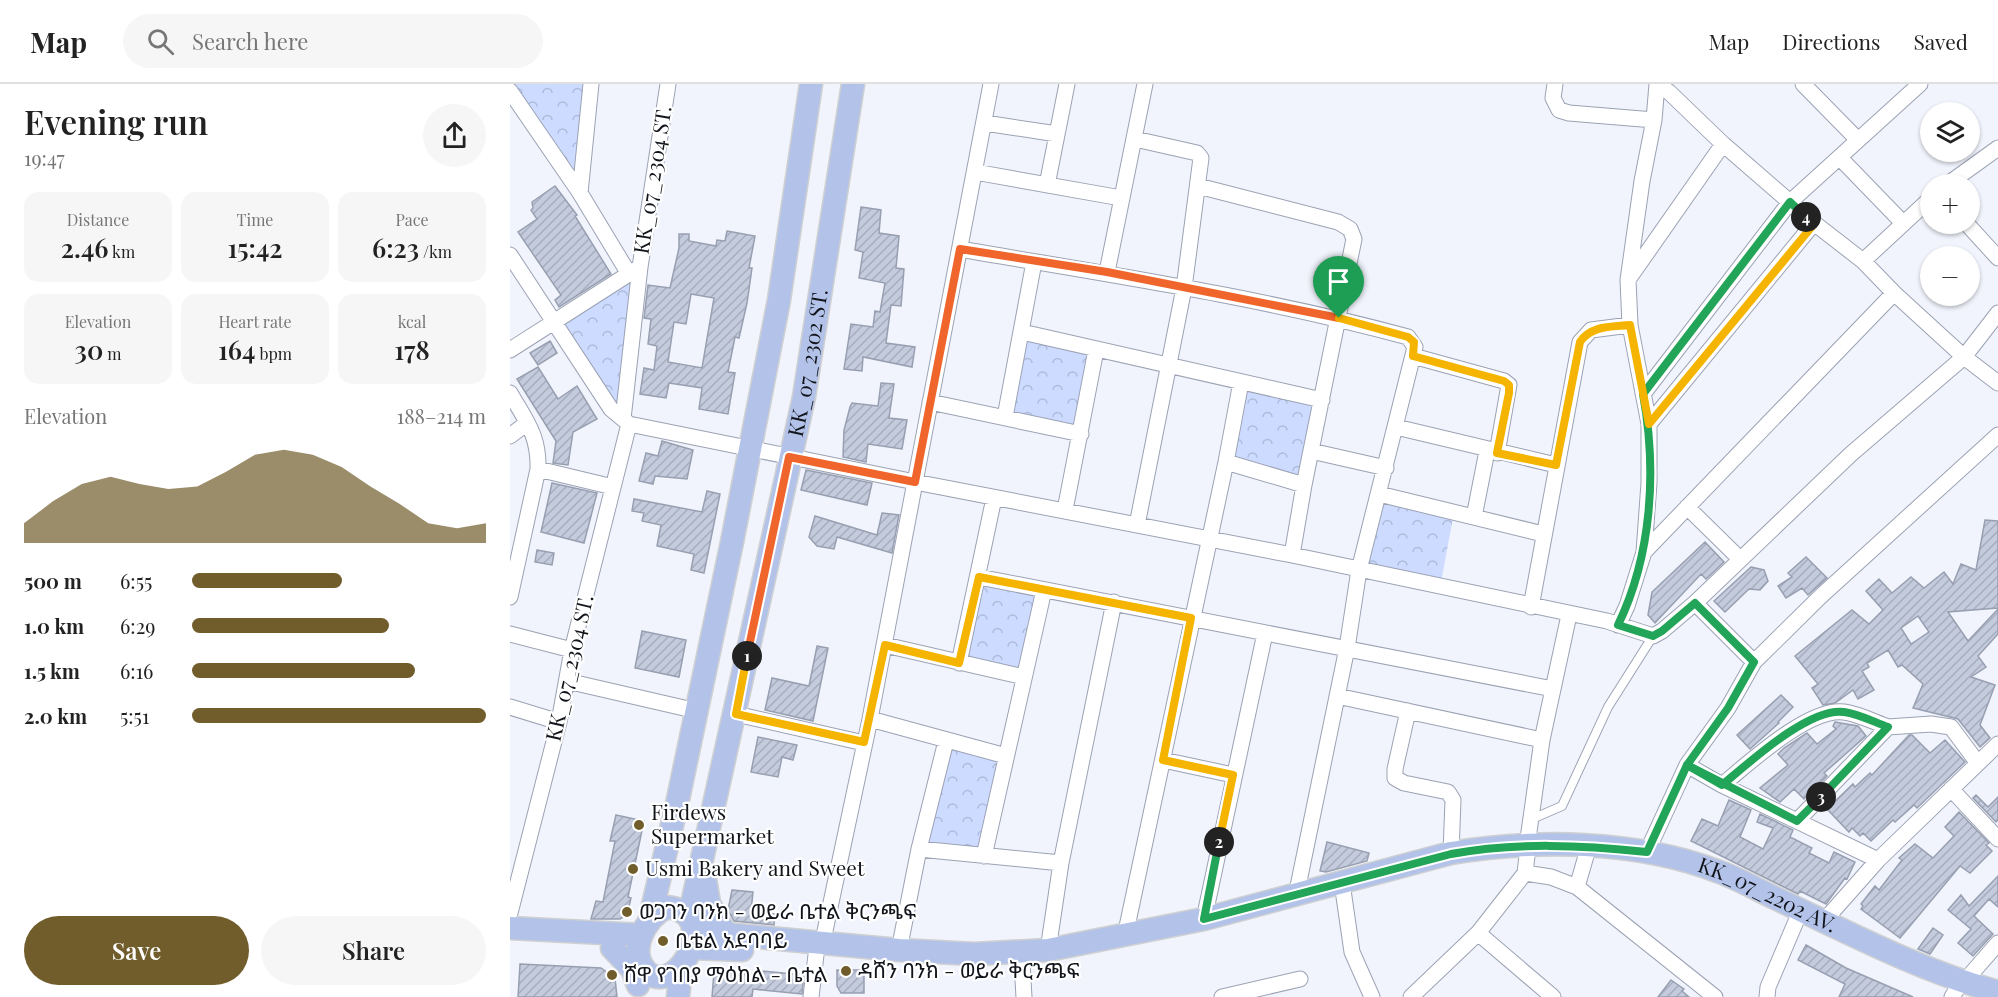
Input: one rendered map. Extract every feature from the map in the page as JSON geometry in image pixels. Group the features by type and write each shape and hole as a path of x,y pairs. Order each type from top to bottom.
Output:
{"main road":[{"name":"KK_07_2302 ST.","path":"641,959 697,711 750,450 779,300 811,84"},
{"name":"KK_07_2302 ST.","path":"680,983 691,932 701,858 736,714 789,457 804,397 853,84"},
{"name":"KK_07_2202 AV.","path":"1526,858 1559,845 1670,856 1718,871 1824,921 1958,989 1998,992"},
{"path":"819,950 974,954 1048,951 1204,919 1451,854 1490,847 1526,858"},
{"path":"611,941 632,969 641,959 667,907 677,908 691,932 721,942 819,950 919,962 1022,963 1068,958 1148,940 1411,872 1482,858 1586,856 1666,865 1710,880 1958,989 1988,997"},
{"path":"701,858 709,903 721,942"},
{"path":"510,940 611,941 640,919 658,887"},
{"path":"510,928 611,941 641,959 649,974 657,977 670,975 680,983 698,958 721,942"}],"street":[{"path":"579,193 591,84"},
{"name":"KK_07_2304 ST.","path":"510,912 558,722 572,650 626,422 634,270 668,84"},
{"path":"811,997 819,950 885,645 991,84"},
{"path":"1047,184 1067,84"},
{"path":"1107,272 1145,84"},
{"path":"1555,84 1553,98 1559,110 1569,113 1654,120"},
{"path":"1618,625 1627,606 1644,552 1649,483 1649,424 1630,325 1628,280 1642,181 1654,120 1657,84 1669,92 1723,144 1814,224 1863,261 1894,293 1964,357 1998,383"},
{"path":"1803,84 1858,140"},
{"path":"1643,394 1790,202 1920,84"},
{"path":"510,91 634,270 510,350"},
{"path":"985,123 1057,134"},
{"path":"1135,139 1197,153 1201,158 1184,288 1137,525"},
{"path":"1628,280 1723,144"},
{"path":"1962,174 1998,148"},
{"path":"1840,158 1903,223"},
{"path":"975,172 1121,198"},
{"path":"1198,186 1338,222 1350,229 1354,239 1292,555"},
{"path":"1863,261 1920,208"},
{"path":"1649,424 1814,224"},
{"path":"1976,234 1998,258"},
{"path":"960,249 1107,272 1339,318 1408,337 1414,342 1413,356 1396,427 1359,570 1347,648 1296,896"},
{"path":"510,255 611,409 626,422 750,450 1292,555 1618,625 1653,636 1695,603 1851,454 1964,357 1998,313"},
{"path":"1005,417 1034,262"},
{"path":"1644,552 1894,293"},
{"path":"1530,607 1580,342 1591,330 1630,325"},
{"path":"1022,332 1322,400"},
{"path":"1065,510 1096,350"},
{"path":"1413,356 1504,381 1509,385 1474,517"},
{"path":"1125,936 1241,382"},
{"path":"510,393 537,441 538,469 510,597"},
{"path":"930,402 1081,434"},
{"path":"510,436 527,423"},
{"path":"1396,427 1492,452 1556,465"},
{"path":"1647,852 1687,765 1728,708 1754,662 1821,596 1998,435"},
{"path":"1311,451 1386,468"},
{"path":"1226,462 1304,485"},
{"path":"538,469 612,487"},
{"path":"1379,494 1543,534"},
{"path":"959,663 994,498"},
{"path":"1687,507 1740,560"},
{"path":"979,577 1553,689"},
{"path":"984,856 1044,590"},
{"path":"1048,951 1061,863 1114,602"},
{"path":"1695,603 1754,662"},
{"path":"1411,997 1478,933 1526,858 1542,740 1569,615"},
{"path":"1204,919 1265,633"},
{"path":"510,634 572,650"},
{"path":"885,645 1024,677"},
{"path":"567,681 697,711"},
{"path":"1337,696 1542,740"},
{"path":"510,708 558,722"},
{"path":"1408,711 1395,768 1395,778 1404,783 1448,792 1451,795 1453,800 1451,854"},
{"path":"1722,785 1791,730 1843,711 1888,727 1931,724 1951,727 1977,762"},
{"path":"736,714 864,742"},
{"path":"870,720 1006,756"},
{"path":"1797,821 1888,727"},
{"path":"899,951 946,741"},
{"path":"1824,921 1878,860 1998,744"},
{"path":"1163,760 1233,775"},
{"path":"1687,765 1722,785 1878,860"},
{"path":"1951,789 1998,838"},
{"path":"510,846 526,848"},
{"path":"920,849 1061,863"},
{"path":"1577,887 1586,856"},
{"path":"1526,858 1551,877 1577,887 1715,997"},
{"path":"1343,890 1352,952 1372,997"},
{"path":"1767,997 1768,987 1797,919"},
{"path":"1478,933 1552,997"},
{"path":"1958,989 1998,943"},
{"path":"1022,963 1024,997"},
{"path":"1222,997 1300,980"}],"lane":[{"path":"1530,820 1562,806 1608,707 1653,636"}],"green space":[{"path":"510,84 591,84 580,193"},
{"path":"640,267 623,419 555,323"},
{"path":"1022,332 1096,350 1081,434 1005,417"},
{"path":"1241,382 1322,400 1304,485 1226,462"},
{"path":"1379,494 1454,512 1440,588 1359,570"},
{"path":"979,577 1044,590 1024,677 959,663"},
{"path":"946,741 1006,756 984,856 920,849"}],"building":[{"path":"555,186 577,215 575,216 611,274 559,307 555,300 561,295 518,232 537,219 531,210 532,202"},
{"path":"861,207 881,210 879,233 899,236 896,268 904,269 901,306 891,305 886,343 915,347 912,367 863,357 862,371 844,369 851,324 873,327 875,311 880,312 885,283 859,278 863,252 855,250"},
{"path":"727,231 755,236 749,268 752,268 747,303 739,338 735,337 728,372 735,373 728,414 699,409 702,388 669,383 666,398 640,394 644,368 654,370 657,346 648,344 651,319 644,318 648,285 670,288 679,248 679,234 689,234 689,241 716,246 717,240 725,241","holes":["691,294 714,298 702,368 668,362 674,322 686,324"]},
{"path":"550,341 557,353 538,365 530,353"},
{"path":"538,367 558,399 577,386 597,419 573,432 568,465 553,463 556,441 517,379"},
{"path":"881,383 894,384 889,418 907,420 902,449 868,444 866,462 843,457 844,430 852,403 878,406"},
{"path":"662,441 693,450 687,479 655,476 653,484 639,481 646,453 658,456"},
{"path":"806,470 872,483 867,505 801,490"},
{"path":"552,483 597,493 584,543 541,532"},
{"path":"707,491 720,494 704,573 691,570 694,554 657,546 661,525 642,521 644,513 632,511 634,499 702,512"},
{"path":"882,513 899,515 892,553 837,537 834,549 817,546 809,537 815,516 877,535"},
{"path":"1985,520 1998,521 1998,608 1948,612 1968,641 1998,609 1998,634 1978,656 1986,667 1971,677 1995,685 1980,725 1990,738 1980,747 1958,719 1913,708 1923,684 1902,665 1898,667 1888,650 1867,663 1869,667 1862,671 1874,690 1858,699 1853,690 1835,703 1823,705 1812,688 1818,684 1795,656 1852,610 1869,624 1883,610 1866,591 1879,579 1892,593 1911,577 1924,588 1944,572 1953,584 1961,564 1976,570","holes":["1918,616 1929,632 1911,644 1901,628"]},
{"path":"1705,542 1724,562 1706,579 1701,574 1655,623 1648,615 1652,592"},
{"path":"537,550 554,553 552,565 535,562"},
{"path":"1806,557 1827,578 1808,595 1802,588 1786,598 1778,586 1792,577 1788,573"},
{"path":"1751,567 1764,570 1768,581 1760,590 1749,589 1725,612 1714,601"},
{"path":"642,631 686,640 679,677 635,668"},
{"path":"817,646 828,648 813,721 765,710 772,678 809,686"},
{"path":"1781,695 1793,707 1750,749 1737,735"},
{"path":"1835,722 1858,726 1866,736 1824,773 1827,776 1804,799 1794,789 1780,802 1760,788 1788,765 1778,754 1784,748 1807,733 1817,744 1836,729 1833,726"},
{"path":"1909,735 1912,735 1930,753 1945,740 1965,762 1917,808 1914,805 1895,822 1893,820 1871,841 1863,833 1860,836 1852,828 1849,832 1827,809 1853,784 1855,787 1870,773 1872,775"},
{"path":"758,737 797,745 793,760 782,757 778,777 751,772"},
{"path":"1976,795 1988,807 1998,797 1998,820 1996,822 1973,798"},
{"path":"1729,800 1751,810 1740,837 1763,849 1773,828 1757,822 1760,814 1793,830 1790,837 1812,848 1809,853 1829,863 1834,852 1855,862 1847,879 1845,878 1826,904 1800,891 1798,894 1691,841 1702,819 1718,826"},
{"path":"1959,812 1989,843 1986,845 1992,851 1970,873 1960,866 1900,938 1861,909 1863,906 1861,904 1875,886 1879,890 1902,860 1899,858 1915,844 1933,858 1954,836 1945,827"},
{"path":"616,815 644,821 628,897 631,898 627,915 620,919 591,919 596,901 603,902 615,841 610,841"},
{"path":"1327,842 1369,853 1367,861 1326,872 1320,871"},
{"path":"1998,876 1998,907 1989,899 1974,916 1993,934 1973,956 1958,943 1971,929 1948,910 1961,895 1969,906"},
{"path":"732,890 753,892 751,911 775,914 774,925 734,921 728,910"},
{"path":"1933,928 1943,935 1930,954 1918,949"},
{"path":"1806,945 1846,968 1913,997 1839,997 1845,984 1798,960"},
{"path":"520,964 601,968 615,978 617,997 518,997"},
{"path":"837,970 864,970 864,993 841,993 837,986"},
{"path":"761,971 804,975 802,994 753,989 752,997 712,997 714,972 761,975"},
{"path":"1671,980 1684,989 1682,991 1689,997 1658,997"}],"place":[{"name":"Firdews Supermarket","path":"639,825"},
{"name":"Usmi Bakery and Sweet","path":"633,869"},
{"name":"ወጋገን ባንክ - ወይራ ቤተል ቅርንጫፍ","path":"627,912"},
{"name":"ቤቴል አደባባይ","path":"663,941"},
{"name":"ዳሸን ባንክ - ወይራ ቅርንጫፍ","path":"846,971"},
{"name":"ሸዋ የገበያ ማዕከል - ቤተል","path":"612,975"}],"route":[{"path":"1339,318 1107,272 960,249 915,482 789,457 736,714 864,742 885,645 959,663 979,577 1191,618 1163,760 1233,775 1204,919 1451,854 1490,847 1559,845 1647,852 1687,765 1722,785 1791,730 1830,714 1843,711 1888,727 1797,821 1722,785 1687,765 1728,708 1754,662 1695,603 1653,636 1618,625 1627,606 1644,552 1649,483 1649,424 1643,394 1713,305 1790,202 1814,224 1649,424 1630,325 1591,330 1584,335 1580,342 1556,465 1497,453 1509,393 1509,385 1504,381 1413,356 1414,342 1408,337 1339,318"}]}
